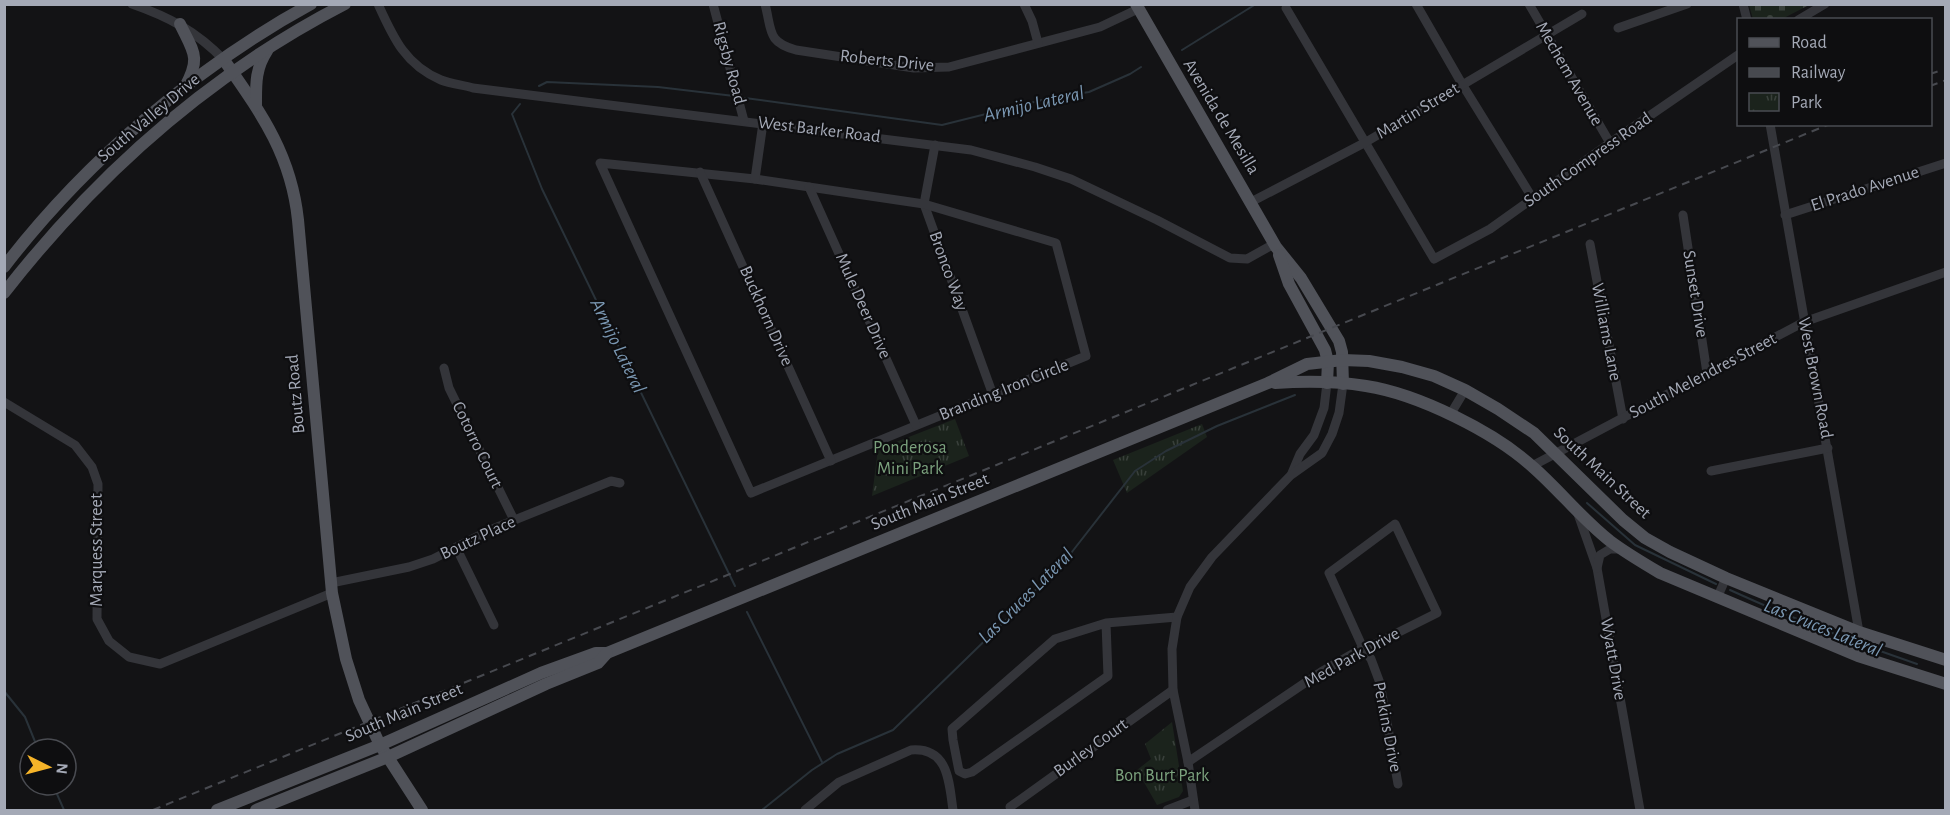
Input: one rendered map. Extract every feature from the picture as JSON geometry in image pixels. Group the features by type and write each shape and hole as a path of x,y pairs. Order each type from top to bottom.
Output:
{"main road":[{"name":"South Valley Drive","path":"4,267 45,218 120,142 183,90 224,60 264,32 311,4"},
{"name":"South Valley Drive","path":"4,293 65,219 123,160 187,106 233,73 269,48 345,4"},
{"name":"Avenida de Mesilla","path":"1137,7 1275,246 1289,284 1325,350 1328,362 1327,383"},
{"path":"180,24 194,53 195,62 193,72 183,90"},
{"path":"256,107 259,63 269,48"},
{"name":"Boutz Road","path":"224,60 278,144 291,181 297,212 332,588 346,659 359,700 380,745 423,810"},
{"name":"Avenida de Mesilla","path":"1275,246 1301,278 1332,328 1342,352 1343,384"},
{"name":"South Main Street","path":"217,810 380,745 541,673 596,653 607,653 1268,383 1307,364 1342,360 1369,361 1402,367 1434,376 1465,390 1534,433 1553,454 1645,538 1726,578 1860,632 1946,660"},
{"name":"South Main Street","path":"1268,383 1305,381 1367,386 1423,402 1483,432 1532,466 1576,510 1621,549 1660,573 1858,656 1946,684"},
{"name":"South Main Street","path":"256,810 388,757 546,684 598,663 607,653"}],"street":[{"path":"132,4 180,24 193,32 224,60"},
{"name":"West Barker Road","path":"378,4 396,43 413,62 441,80 473,88 935,145 1004,158 1071,179 1230,258 1247,259 1275,246"},
{"name":"Rigsby Road","path":"713,4 744,121"},
{"name":"Roberts Drive","path":"765,4 774,39 786,47 902,66 949,67 1100,27 1137,7"},
{"path":"1024,4 1038,43"},
{"path":"1416,4 1533,199"},
{"name":"Mechem Avenue","path":"1529,4 1610,143"},
{"path":"1618,28 1687,4"},
{"path":"1801,18 1825,4"},
{"path":"1286,8 1366,142"},
{"name":"Martin Street","path":"1251,201 1366,142 1582,14"},
{"name":"South Compress Road","path":"1366,142 1434,259 1490,229 1737,56"},
{"path":"755,179 763,123"},
{"name":"West Brown Road","path":"1770,126 1860,632"},
{"path":"924,204 935,145"},
{"name":"Branding Iron Circle","path":"600,163 700,172 924,204 1056,243 1086,356 751,493 600,163"},
{"name":"El Prado Avenue","path":"1785,215 1946,163"},
{"name":"Buckhorn Drive","path":"700,172 831,461"},
{"name":"Mule Deer Drive","path":"809,187 916,425"},
{"name":"Bronco Way","path":"924,204 993,395"},
{"name":"Sunset Drive","path":"1683,215 1707,373"},
{"name":"Williams Lane","path":"1590,244 1623,419"},
{"name":"South Melendres Street","path":"1532,466 1804,322 1946,273"},
{"name":"Cotorro Court","path":"444,368 449,388 514,520"},
{"path":"1290,475 1300,454 1314,435 1324,408 1327,383"},
{"path":"1195,810 1173,690 1172,649 1177,617 1190,587 1212,556 1290,475 1322,453 1339,413 1343,384"},
{"path":"1450,415 1465,390"},
{"name":"Marquess Street","path":"4,402 75,445 92,467 98,484 97,620 109,641 129,657 160,664 332,588"},
{"path":"1711,471 1828,448"},
{"name":"Boutz Place","path":"332,588 433,559 514,520 611,481 620,483"},
{"name":"Wyatt Drive","path":"1576,510 1597,568 1640,810"},
{"name":"Perkins Drive","path":"1395,524 1329,573 1363,648 1371,659 1380,683 1398,784"},
{"name":"Med Park Drive","path":"1188,762 1321,672 1363,648 1437,613 1395,524"},
{"path":"456,547 494,625"},
{"path":"1597,568 1600,555 1610,549 1621,549"},
{"path":"1717,598 1726,578"},
{"path":"1106,623 1108,676 972,772 965,774 959,771 952,740 952,729 1055,639 1106,623 1177,617"},
{"name":"Burley Court","path":"1010,807 1173,690"},
{"path":"805,810 839,782 919,749 936,755 942,761 953,810"},
{"path":"1167,810 1193,800"}],"green space":[{"path":"1749,4 1809,5 1784,18 1753,18"},
{"name":"Ponderosa Mini Park","path":"955,419 969,456 872,496 878,449"},
{"path":"1202,424 1207,437 1127,493 1113,460"},
{"name":"Bon Burt Park","path":"1172,722 1183,791 1179,797 1157,805 1137,770 1151,759 1145,744"}],"waterway":[{"name":"Armijo Lateral","path":"1182,50 1256,4"},
{"name":"Armijo Lateral","path":"745,98 942,125 1046,99 1089,92 1141,67"},
{"name":"Armijo Lateral","path":"539,86 547,82 658,87 734,96"},
{"name":"Armijo Lateral","path":"520,104 512,114 542,189 735,586"},
{"name":"Las Cruces Lateral","path":"762,810 812,770 837,754 893,730 1068,557 1135,471 1166,451 1217,426 1295,395"},
{"name":"Las Cruces Lateral","path":"1587,503 1635,545 1716,584"},
{"name":"Las Cruces Lateral","path":"1730,590 1822,629 1917,664"},
{"name":"Armijo Lateral","path":"747,612 822,762"},
{"path":"4,691 25,717 33,737"},
{"path":"58,797 64,810"}],"railway":[{"path":"1932,73 1939,71"},
{"path":"1932,85 1946,80"},
{"path":"153,810 1825,126"}]}
